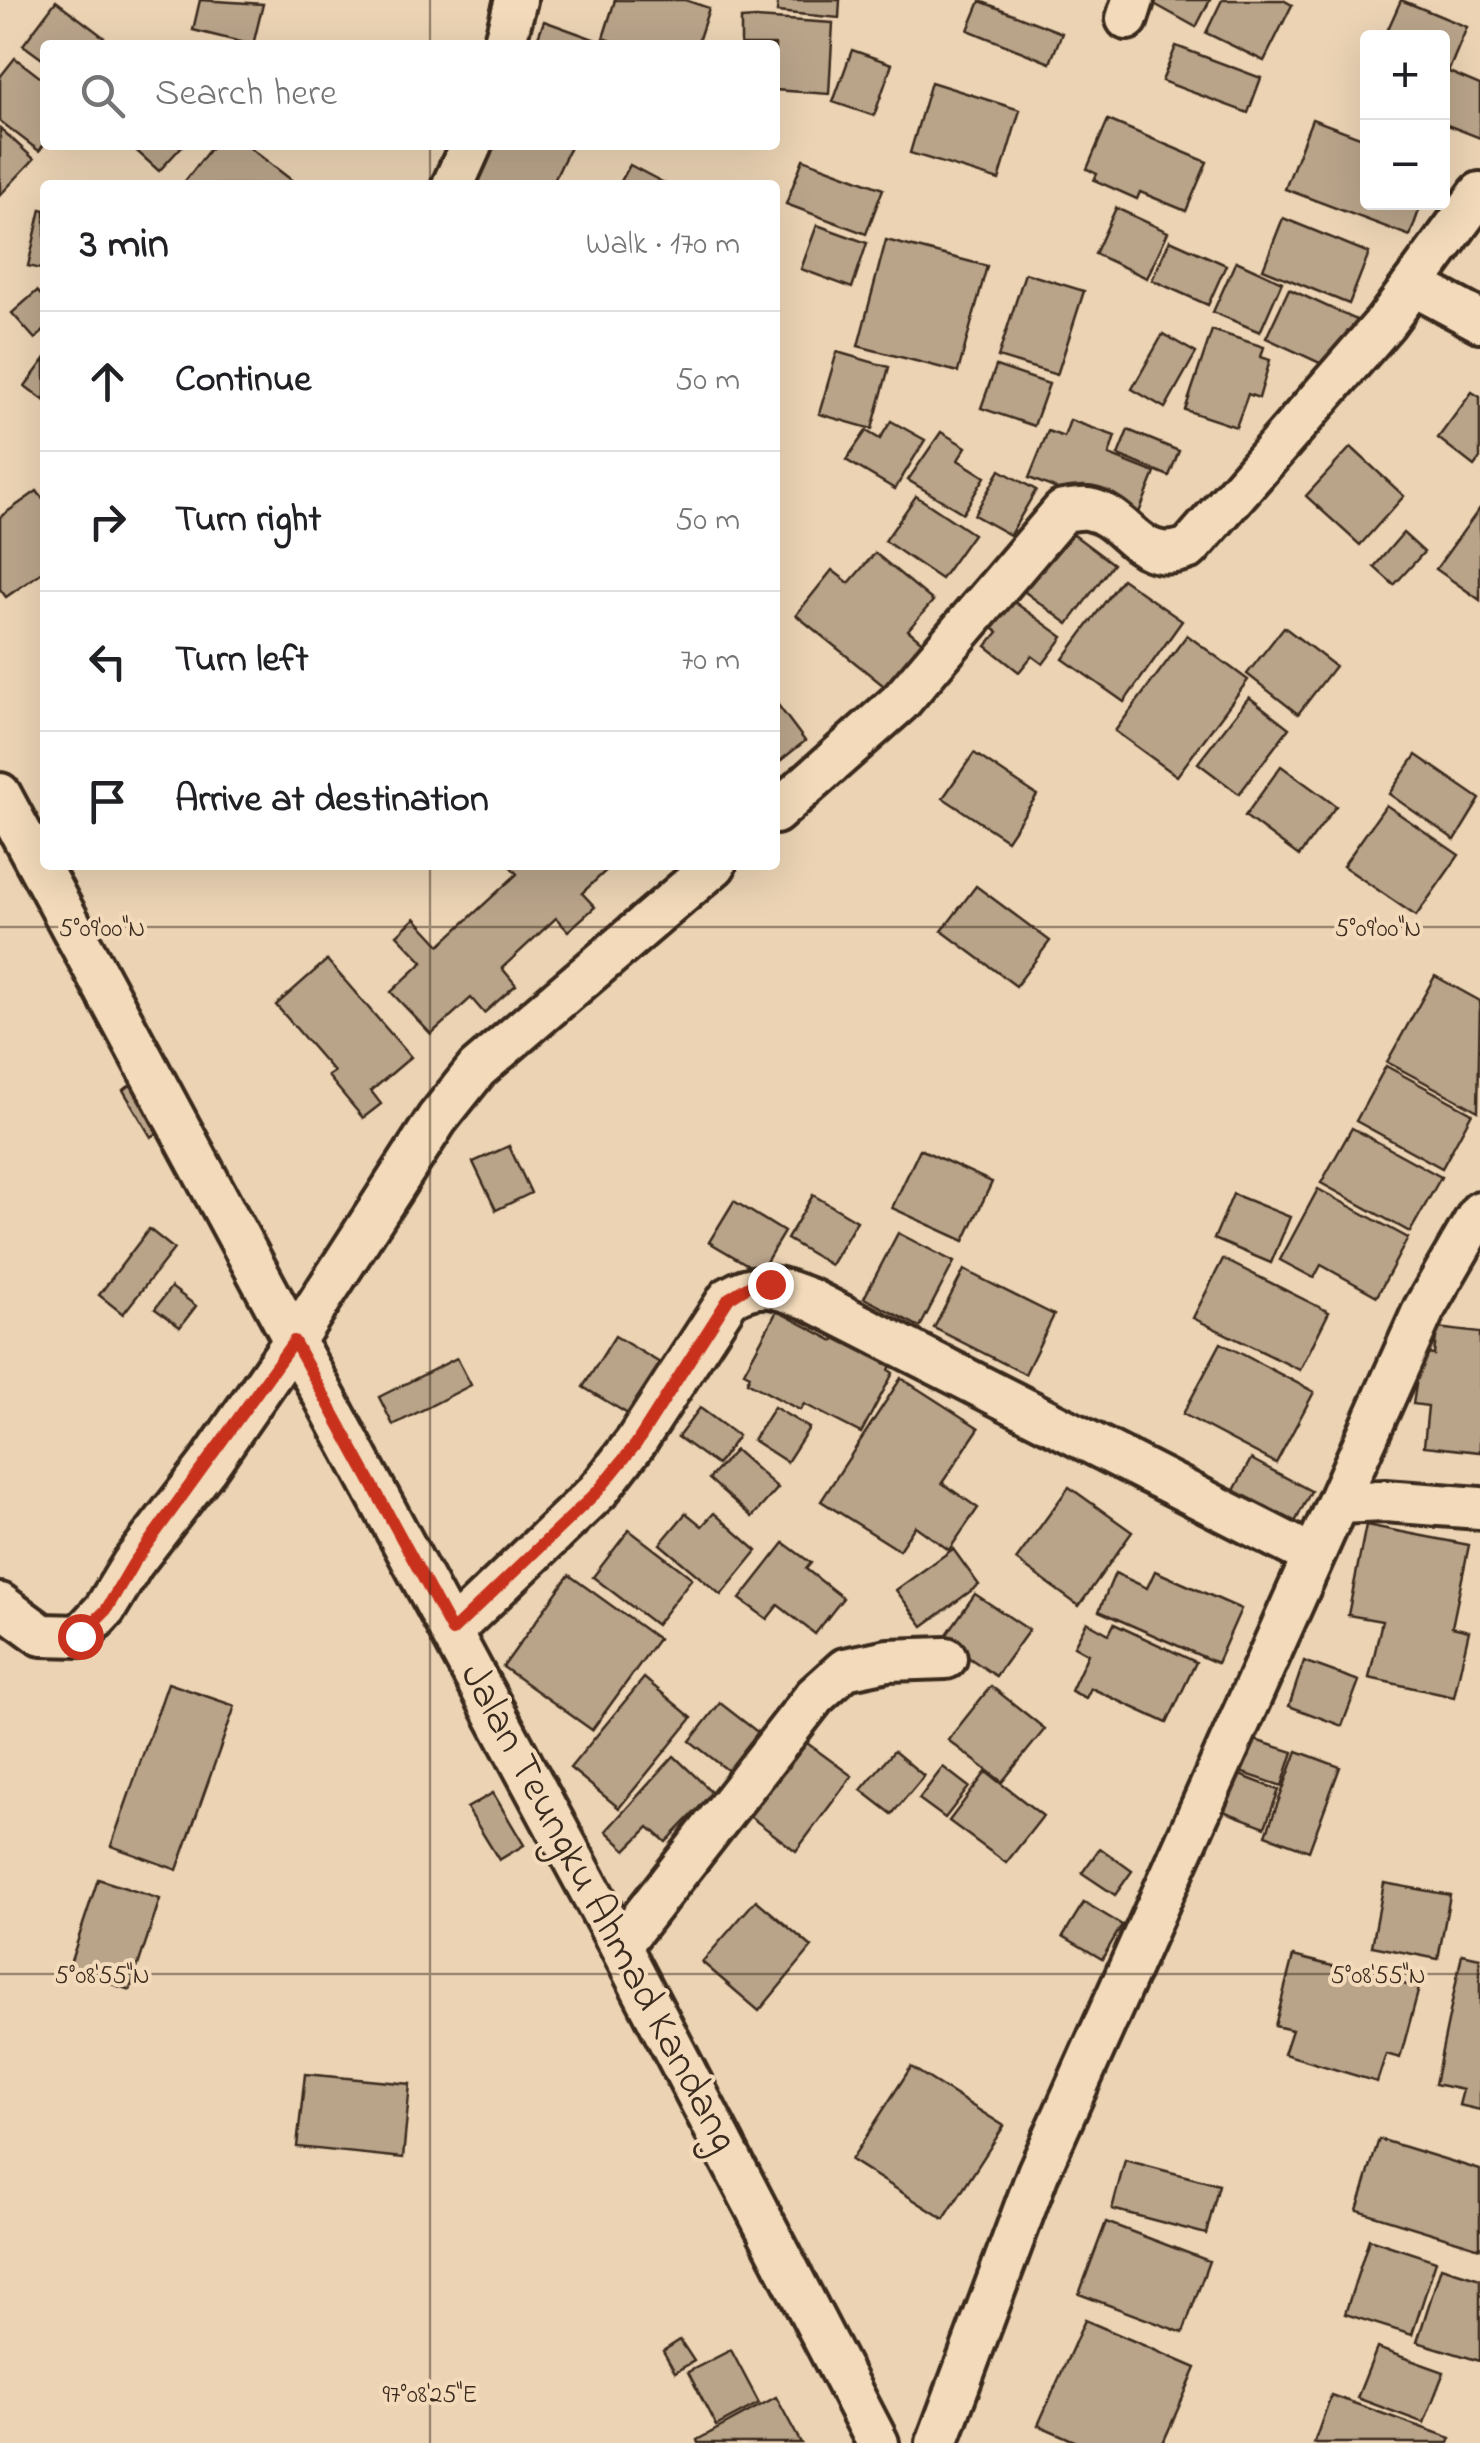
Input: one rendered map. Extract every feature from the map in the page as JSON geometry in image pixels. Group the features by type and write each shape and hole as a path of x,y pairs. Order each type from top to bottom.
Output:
{"street":[{"path":"505,40 516,0"},
{"path":"455,180 469,150"},
{"path":"780,810 900,702 1063,511 1090,509 1151,551 1169,556 1189,548 1413,285 1480,193"},
{"path":"1413,285 1480,321"},
{"name":"Jalan Teungku Ahmad Kandang","path":"0,794 40,868"},
{"name":"Jalan Teungku Ahmad Kandang","path":"41,870 620,1946 878,2443"},
{"path":"0,1604 42,1635 80,1636 106,1610 133,1564 294,1341 436,1119 478,1070 709,870"},
{"path":"937,2443 1038,2173 1424,1309 1480,1212"},
{"path":"452,1631 598,1491 636,1444 721,1309 750,1285 770,1284 808,1300 1313,1556"},
{"path":"1338,1503 1384,1501 1480,1508"},
{"path":"620,1946 814,1696 845,1669 888,1660 946,1658"}],"building":[{"path":"200,0 263,4 254,40 233,40 193,30"},
{"path":"615,0 685,0 709,8 699,40 603,38"},
{"path":"778,0 840,0 839,18 777,12"},
{"path":"1147,0 1210,0 1196,27"},
{"path":"1222,0 1283,0 1292,5 1264,61 1206,33"},
{"path":"1401,0 1467,27 1450,68 1450,30 1388,30"},
{"path":"56,1 107,40 40,40 40,57 23,45"},
{"path":"980,1 1062,33 1050,63 968,30"},
{"path":"741,19 833,23 829,94 780,90 780,40 741,40"},
{"path":"544,21 596,40 537,40"},
{"path":"1176,46 1261,78 1248,113 1162,81"},
{"path":"852,50 892,64 874,116 833,102"},
{"path":"15,58 40,77 39,151 0,121 0,77"},
{"path":"1450,72 1480,85 1480,138 1450,126"},
{"path":"931,82 1020,110 999,180 910,153"},
{"path":"1312,119 1360,137 1360,210 1419,210 1410,236 1285,189"},
{"path":"1108,120 1207,162 1186,211 1140,192 1137,199 1094,180 1097,174 1087,169"},
{"path":"0,128 34,159 0,195"},
{"path":"136,150 178,150 159,171"},
{"path":"209,150 252,150 292,180 186,180"},
{"path":"491,150 569,150 554,180 476,180"},
{"path":"803,159 883,189 866,234 786,204"},
{"path":"630,165 658,180 622,180"},
{"path":"1116,208 1168,232 1147,278 1095,254"},
{"path":"40,213 40,269 28,266"},
{"path":"1283,218 1369,253 1349,304 1263,269"},
{"path":"817,225 867,243 852,288 801,269"},
{"path":"886,240 987,266 958,372 858,346"},
{"path":"1170,240 1226,265 1208,305 1152,280"},
{"path":"1236,261 1282,282 1260,332 1213,312"},
{"path":"1025,273 1084,291 1057,375 998,357"},
{"path":"1289,289 1359,321 1335,370 1266,338"},
{"path":"37,291 40,334 35,339 12,313"},
{"path":"1212,330 1264,347 1261,357 1270,360 1259,398 1248,394 1236,427 1185,410"},
{"path":"1163,334 1196,353 1165,408 1132,389"},
{"path":"837,352 889,367 872,429 819,414"},
{"path":"40,366 40,397 25,386"},
{"path":"996,366 1049,384 1034,426 981,408"},
{"path":"1472,392 1480,397 1480,458 1474,466 1438,438"},
{"path":"1070,420 1115,436 1109,455 1155,473 1136,520 1029,478 1048,431 1064,437"},
{"path":"891,421 925,440 895,489 846,460 866,431 880,439"},
{"path":"1128,430 1179,451 1169,476 1118,455"},
{"path":"941,432 966,447 958,460 985,477 963,513 908,480"},
{"path":"1351,447 1404,496 1360,545 1306,496"},
{"path":"1000,470 1036,490 1010,535 974,515"},
{"path":"37,491 40,495 40,573 6,597 0,589 0,517"},
{"path":"916,496 973,534 941,579 885,541"},
{"path":"1480,508 1480,600 1436,569"},
{"path":"1066,529 1113,564 1068,624 1021,589"},
{"path":"1403,533 1424,552 1394,585 1374,567"},
{"path":"875,553 933,601 908,630 926,645 889,690 796,615 832,570 849,583"},
{"path":"1122,579 1182,621 1124,702 1063,659"},
{"path":"1010,599 1063,637 1043,664 1032,656 1019,672 986,646 998,632 990,626"},
{"path":"1284,627 1335,666 1298,714 1247,674"},
{"path":"1187,635 1248,680 1177,776 1115,731"},
{"path":"1249,697 1289,728 1239,794 1198,763"},
{"path":"780,708 805,741 780,761"},
{"path":"974,753 1037,795 1007,840 943,798"},
{"path":"1416,755 1480,799 1455,840 1389,794"},
{"path":"1281,766 1336,806 1299,856 1245,816"},
{"path":"1386,805 1459,855 1416,916 1343,866"},
{"path":"513,870 607,870 582,893 595,907 568,931 556,918 502,968 516,985 484,1013 471,998 431,1034 391,992 423,962 397,935 415,918 440,945 517,874"},
{"path":"976,886 1050,941 1016,986 942,931"},
{"path":"327,960 411,1057 371,1091 381,1104 363,1118 328,1076 334,1072 276,1005"},
{"path":"1435,976 1480,1001 1478,1111 1387,1062"},
{"path":"1386,1066 1472,1113 1442,1168 1356,1121"},
{"path":"141,1079 169,1127 151,1137 123,1090"},
{"path":"1352,1128 1441,1177 1410,1232 1321,1183"},
{"path":"509,1146 531,1193 496,1210 473,1162"},
{"path":"920,1149 992,1182 964,1241 892,1208"},
{"path":"1318,1189 1408,1238 1377,1296 1321,1265 1314,1278 1280,1260"},
{"path":"1233,1194 1290,1217 1271,1263 1214,1239"},
{"path":"813,1195 857,1221 831,1265 787,1239"},
{"path":"734,1201 784,1232 760,1272 709,1242"},
{"path":"149,1229 174,1249 123,1314 99,1295"},
{"path":"898,1233 954,1262 920,1327 864,1298"},
{"path":"1223,1259 1329,1312 1300,1370 1193,1318"},
{"path":"964,1270 1054,1315 1025,1374 934,1328"},
{"path":"171,1287 196,1306 180,1327 155,1309"},
{"path":"777,1311 834,1341 844,1322 898,1351 889,1370 893,1373 861,1433 804,1404 800,1410 747,1382 750,1375 744,1372"},
{"path":"1437,1328 1480,1333 1480,1452 1424,1446 1428,1406 1413,1404 1421,1353 1434,1355"},
{"path":"615,1336 665,1366 633,1417 583,1387"},
{"path":"1221,1343 1314,1392 1276,1463 1183,1414"},
{"path":"457,1358 471,1385 393,1425 379,1397"},
{"path":"901,1378 979,1428 942,1483 978,1508 949,1550 915,1526 899,1550 821,1501"},
{"path":"774,1407 809,1428 787,1462 753,1440"},
{"path":"700,1408 738,1436 717,1465 678,1437"},
{"path":"735,1450 778,1488 752,1517 709,1479"},
{"path":"1251,1459 1311,1491 1291,1530 1230,1498"},
{"path":"1069,1487 1132,1532 1079,1606 1016,1560"},
{"path":"686,1513 702,1526 714,1513 757,1551 721,1595 660,1544"},
{"path":"1366,1525 1469,1545 1452,1627 1469,1631 1454,1697 1369,1678 1382,1621 1348,1615"},
{"path":"629,1530 692,1578 656,1625 593,1577"},
{"path":"784,1543 811,1563 806,1569 843,1598 815,1634 778,1605 767,1619 740,1599"},
{"path":"953,1549 979,1585 923,1626 896,1590"},
{"path":"1155,1571 1241,1609 1217,1663 1099,1611 1115,1573 1147,1588"},
{"path":"569,1575 658,1639 592,1730 503,1667"},
{"path":"975,1594 1029,1630 996,1676 943,1640"},
{"path":"1087,1622 1109,1634 1114,1624 1196,1662 1167,1723 1091,1688 1086,1698 1071,1691 1088,1654 1074,1646"},
{"path":"1304,1661 1359,1681 1342,1726 1289,1706"},
{"path":"644,1678 692,1718 619,1808 570,1768"},
{"path":"168,1683 235,1706 177,1870 111,1846"},
{"path":"991,1686 1045,1729 1002,1782 948,1740"},
{"path":"720,1703 769,1741 739,1779 690,1741"},
{"path":"1236,1734 1293,1752 1282,1786 1225,1767"},
{"path":"796,1735 852,1776 796,1851 740,1809"},
{"path":"894,1751 924,1776 892,1814 861,1790"},
{"path":"1297,1751 1340,1767 1309,1851 1266,1835"},
{"path":"674,1756 713,1793 666,1842 649,1827 626,1850 606,1831"},
{"path":"943,1767 969,1787 945,1818 919,1799"},
{"path":"1224,1769 1279,1790 1265,1827 1210,1806"},
{"path":"986,1772 1043,1816 1006,1863 949,1821"},
{"path":"493,1793 524,1845 499,1860 467,1808"},
{"path":"1100,1848 1132,1871 1115,1895 1082,1873"},
{"path":"98,1879 160,1899 130,1990 68,1970"},
{"path":"1384,1883 1450,1895 1438,1959 1372,1946"},
{"path":"756,1900 812,1947 759,2011 702,1962"},
{"path":"1084,1902 1122,1925 1102,1959 1063,1936"},
{"path":"1462,1954 1480,1958 1480,2110 1459,2105 1463,2090 1435,2084"},
{"path":"1293,1956 1419,1988 1400,2058 1386,2054 1377,2082 1284,2054 1292,2030 1275,2026"},
{"path":"911,2067 1004,2126 944,2219 851,2160"},
{"path":"305,2074 410,2084 403,2158 297,2147"},
{"path":"1379,2139 1480,2170 1480,2248 1357,2210"},
{"path":"1125,2160 1219,2185 1206,2234 1112,2209"},
{"path":"1106,2222 1209,2261 1183,2333 1079,2294"},
{"path":"1369,2239 1436,2261 1412,2335 1345,2314"},
{"path":"1441,2267 1480,2279 1480,2361 1417,2342"},
{"path":"1085,2320 1196,2368 1163,2443 1079,2443 1038,2425"},
{"path":"680,2340 694,2361 675,2372 663,2351"},
{"path":"1377,2348 1444,2372 1424,2423 1357,2398"},
{"path":"731,2350 759,2403 716,2426 688,2372"},
{"path":"1331,2395 1451,2438 1449,2443 1314,2443"},
{"path":"776,2397 801,2443 698,2443 697,2440"}],"route":[{"path":"80,1636 106,1610 133,1564 207,1467 294,1341 452,1631 598,1491 636,1444 729,1298 750,1285 770,1284"}]}
